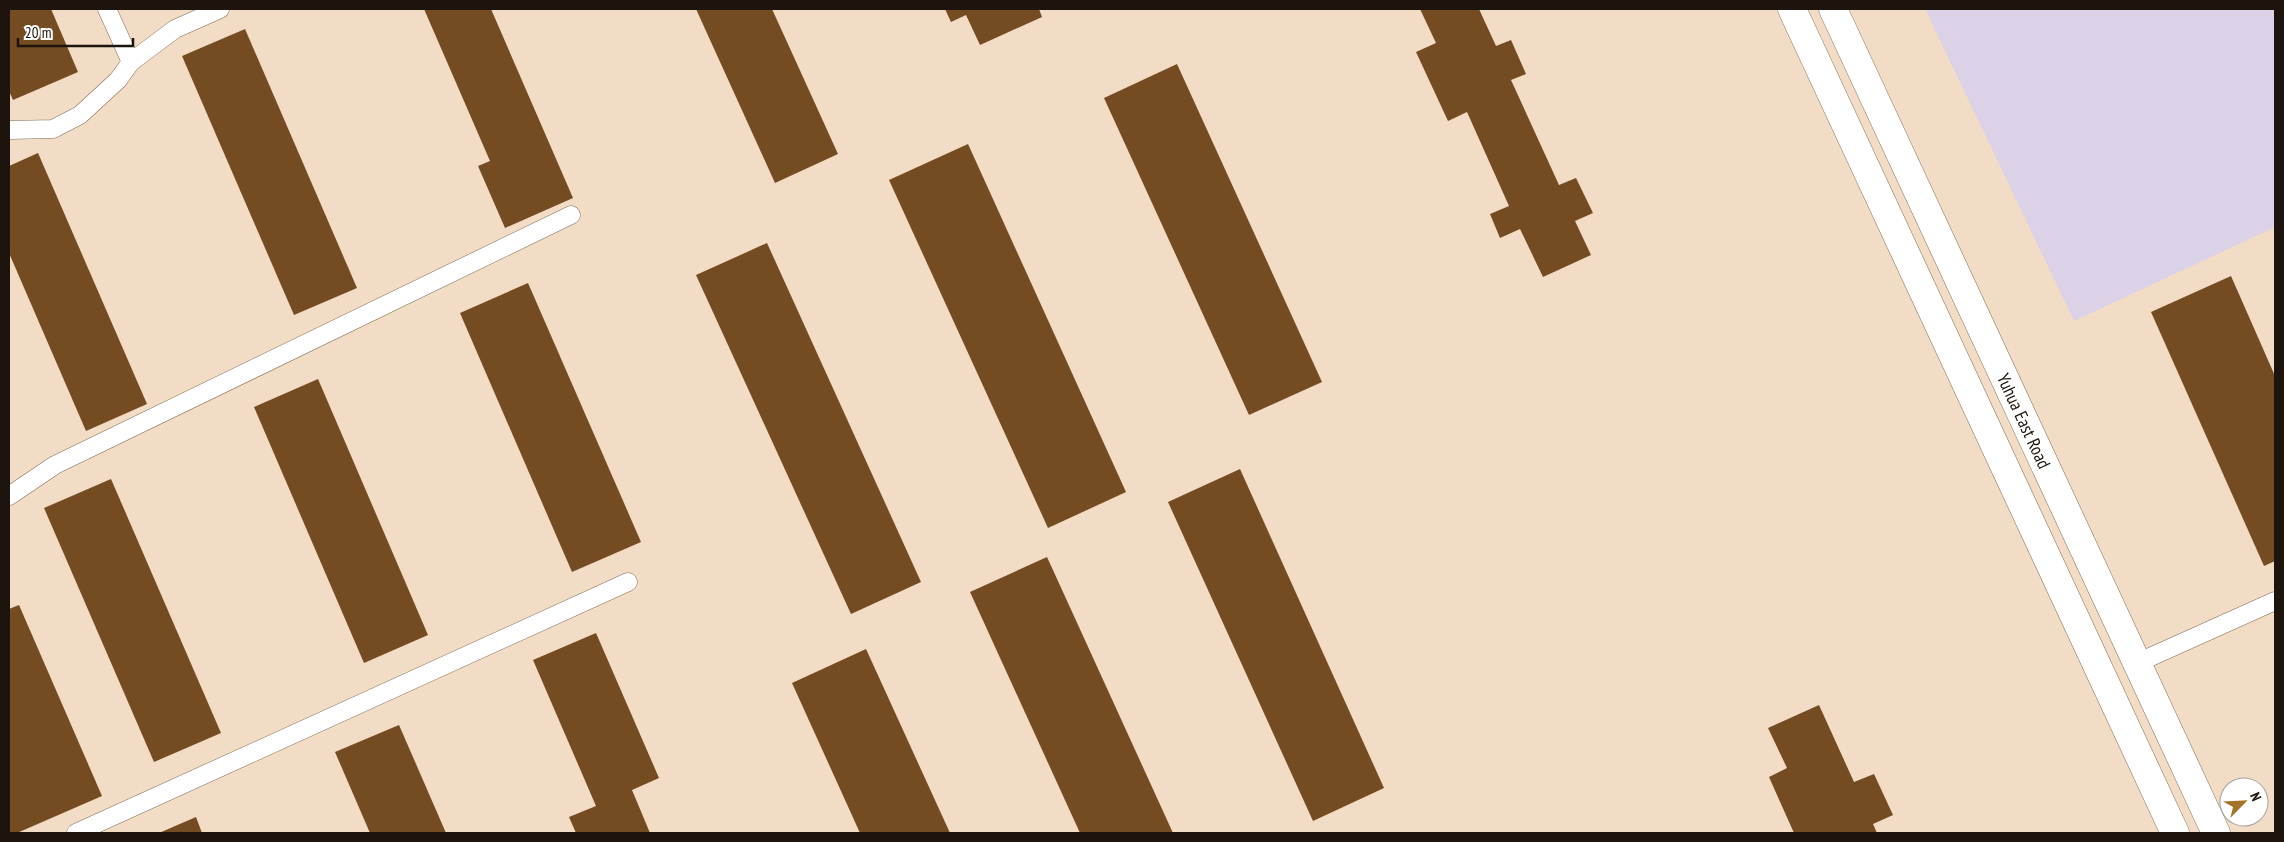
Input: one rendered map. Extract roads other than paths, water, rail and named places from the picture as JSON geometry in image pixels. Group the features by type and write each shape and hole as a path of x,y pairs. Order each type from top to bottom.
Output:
{"street":[{"path":"1792,9 2175,833"},
{"name":"Yuhua East Road","path":"1833,9 2216,833"}],"lane":[{"path":"107,9 131,62"},
{"path":"9,130 53,129 80,115 118,80 131,62 175,29 220,9"},
{"path":"9,496 55,465 571,216"},
{"path":"76,833 628,582"},
{"path":"2137,664 2275,601"}]}
